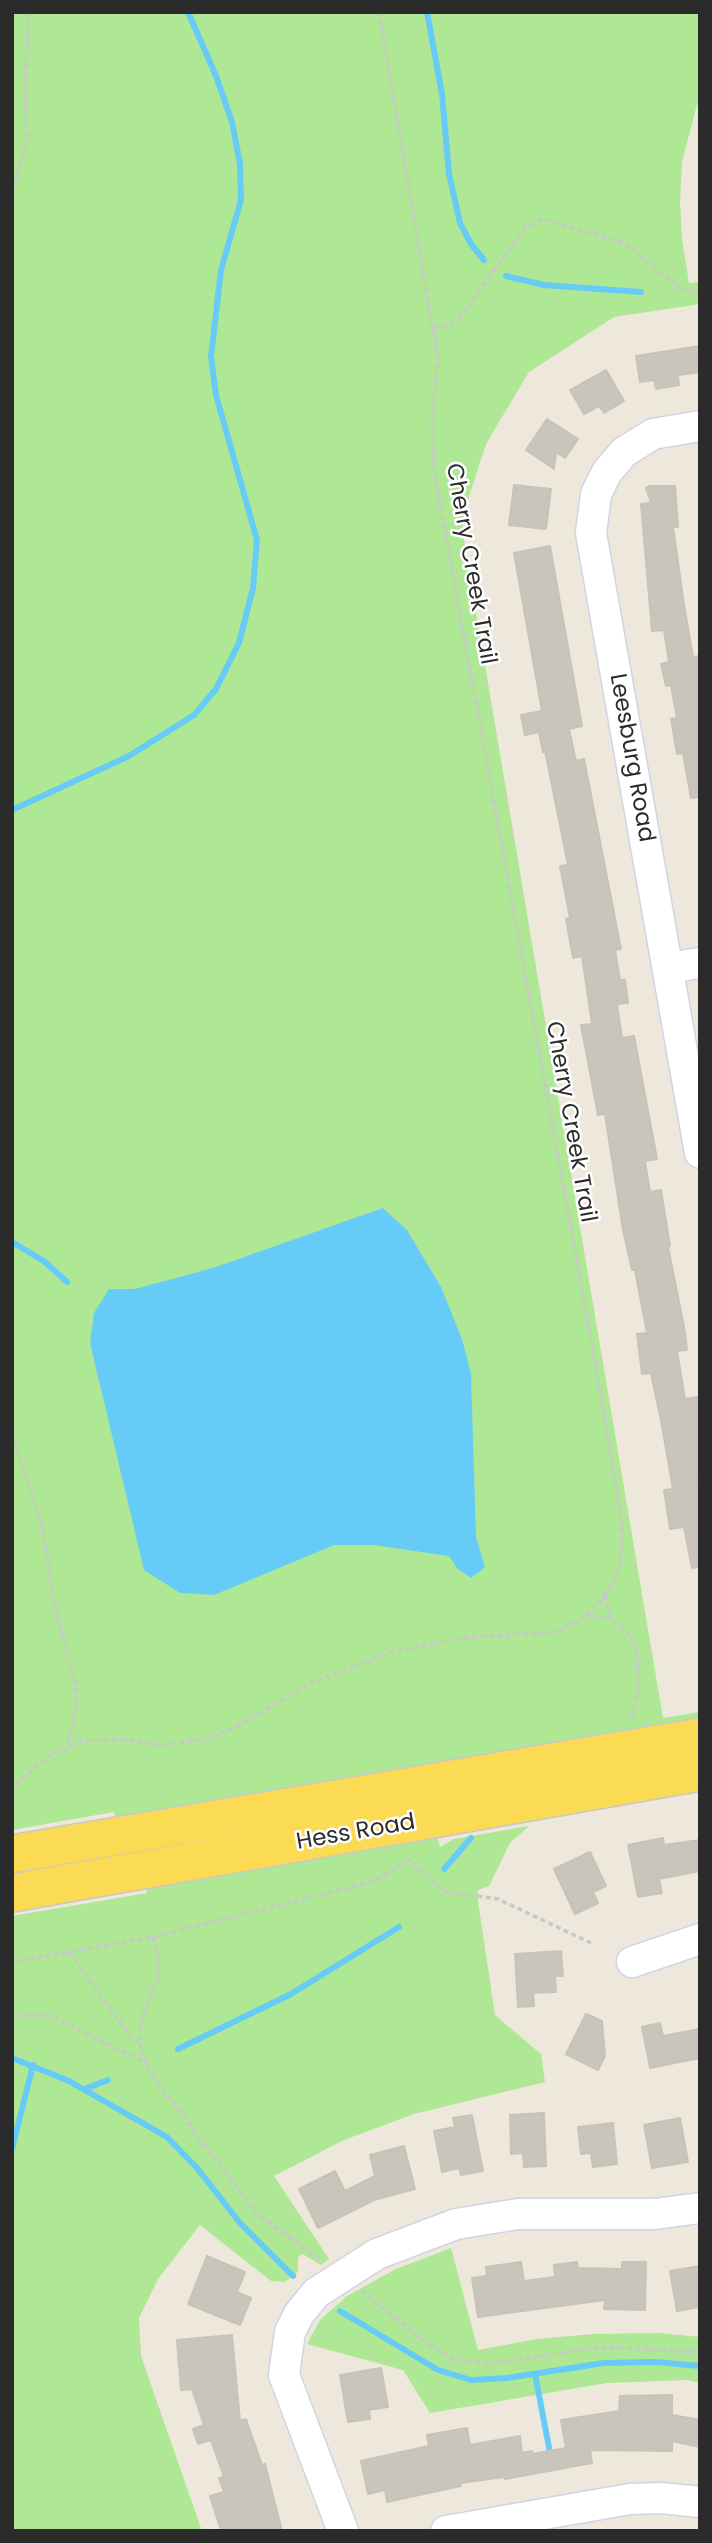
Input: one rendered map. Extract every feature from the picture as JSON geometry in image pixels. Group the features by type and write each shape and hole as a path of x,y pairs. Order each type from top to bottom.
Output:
{"main road":[{"name":"Hess Road","path":"12,1854 700,1737"},
{"name":"Hess Road","path":"12,1893 700,1772"}],"street":[{"name":"Leesburg Road","path":"700,426 653,434 624,452 601,482 592,518 593,550 700,1153"},
{"path":"668,968 700,963"},
{"path":"632,1962 700,1939"},
{"path":"343,2531 289,2395 284,2375 290,2332 299,2314 316,2293 377,2254 456,2224 519,2214 655,2214 700,2208"},
{"path":"446,2531 577,2519 653,2498 700,2502"}],"path":[{"path":"12,194 27,142 25,70 29,12"},
{"name":"Cherry Creek Trail","path":"12,1793 35,1766 68,1746 102,1738 163,1745 206,1740 236,1727 318,1680 389,1653 461,1638 556,1632 587,1615 605,1596 621,1561 622,1522 435,470 432,424 439,370 379,12"},
{"path":"433,328 458,320 526,228 541,219 625,243 680,288 700,295"},
{"path":"12,1433 41,1521 63,1644 75,1680 76,1709 68,1746"},
{"path":"605,1596 611,1618 627,1632 637,1651 638,1690 632,1721"},
{"path":"587,1615 611,1618"},
{"path":"12,1962 153,1937 365,1884 410,1860 442,1891 498,1899 591,1943"},
{"path":"153,1937 159,1969 156,1987 143,2015 141,2045 145,2062 159,2088 257,2214 326,2263"},
{"path":"69,1952 131,2037 141,2045"},
{"path":"12,2016 50,2015 145,2062"},
{"path":"357,2287 429,2345 463,2361 496,2363 601,2347 700,2352"}],"green space":[{"path":"12,12 700,12 700,93 682,162 680,202 689,283 700,282 700,304 614,317 529,372 486,444 464,512 463,535 663,1718 700,1712 700,1724 117,1823 114,1812 12,1830"},
{"path":"529,1826 510,1843 489,1886 478,1890 478,1901 495,2015 541,2054 545,2082 414,2114 344,2140 274,2176 329,2259 321,2265 302,2254 298,2258 298,2272 285,2282 271,2281 200,2225 158,2279 139,2318 141,2356 202,2531 12,2531 12,1916 147,1893 145,1883 436,1830 440,1847 454,1839"},
{"path":"451,2248 478,2350 537,2339 593,2334 661,2333 700,2337 700,2383 687,2380 607,2383 430,2413 403,2370 307,2344 320,2320 347,2296 396,2269"}],"water":[{"path":"383,1208 407,1230 441,1287 462,1339 471,1374 476,1537 485,1567 471,1578 458,1569 449,1556 373,1545 334,1545 214,1595 180,1593 144,1570 90,1343 94,1313 109,1289 135,1289 213,1268"}],"building":[{"path":"700,346 700,372 678,375 679,385 656,389 654,380 640,382 636,356"},
{"path":"606,370 624,401 604,413 599,406 584,414 570,390"},
{"path":"547,419 578,439 565,458 556,452 554,469 526,450"},
{"path":"514,485 551,489 546,529 509,525"},
{"path":"675,486 678,527 673,527 684,605 693,657 700,656 700,797 691,798 683,753 677,754 671,719 677,718 671,685 666,686 661,664 669,662 664,630 652,631 641,504 651,503 646,488"},
{"path":"550,546 582,726 569,729 576,761 584,759 621,949 615,950 620,980 625,980 628,1003 617,1004 622,1038 634,1036 657,1159 645,1161 650,1192 661,1190 670,1246 668,1247 684,1327 687,1350 677,1351 685,1399 697,1397 700,1414 700,1470 697,1471 700,1567 692,1568 684,1527 670,1529 664,1490 673,1489 651,1373 642,1374 637,1334 647,1333 635,1270 632,1270 623,1230 605,1114 598,1115 581,1025 592,1024 582,956 573,958 566,919 570,918 560,866 568,865 545,751 543,752 539,732 525,735 521,715 542,711 514,553"},
{"path":"663,1838 664,1845 700,1840 700,1871 659,1879 662,1893 638,1897 628,1845"},
{"path":"590,1852 606,1886 593,1892 598,1903 575,1914 554,1869"},
{"path":"561,1951 563,1976 555,1976 556,1992 533,1993 534,2006 518,2007 515,1954"},
{"path":"586,2014 602,2021 605,2056 598,2070 566,2054"},
{"path":"660,2023 663,2036 700,2029 700,2058 650,2068 642,2027"},
{"path":"544,2113 546,2166 524,2167 523,2153 511,2154 510,2115"},
{"path":"472,2115 483,2171 461,2175 459,2168 442,2172 434,2131 455,2127 453,2118"},
{"path":"680,2118 688,2162 652,2168 644,2125"},
{"path":"613,2123 617,2164 593,2167 591,2153 581,2154 578,2127"},
{"path":"404,2146 415,2189 374,2200 318,2228 299,2189 335,2171 345,2191 375,2176 370,2155"},
{"path":"207,2256 245,2272 237,2292 251,2298 240,2325 188,2304"},
{"path":"521,2262 524,2281 555,2277 554,2265 577,2262 578,2268 622,2269 622,2262 646,2262 645,2310 604,2309 605,2300 478,2317 472,2278 487,2276 486,2267"},
{"path":"700,2266 700,2307 677,2311 670,2271"},
{"path":"232,2335 240,2421 246,2419 262,2465 265,2464 282,2531 221,2531 210,2496 224,2492 219,2478 224,2477 211,2440 198,2444 193,2429 204,2425 192,2389 181,2390 177,2340"},
{"path":"381,2368 388,2407 369,2410 370,2419 348,2422 340,2375"},
{"path":"672,2395 672,2415 700,2420 700,2447 672,2441 672,2451 590,2450 592,2463 505,2479 460,2483 461,2486 387,2502 385,2490 368,2494 361,2461 429,2446 427,2435 467,2428 470,2445 520,2436 522,2453 532,2451 532,2454 566,2448 561,2420 619,2411 620,2396"}],"waterway":[{"path":"12,810 129,756 194,715 216,689 239,643 253,588 257,540 216,395 211,357 221,270 241,200 240,164 232,122 216,76 188,12"},
{"path":"427,12 442,94 449,174 460,223 471,244 484,260"},
{"path":"506,276 544,285 641,292"},
{"path":"12,1242 44,1261 67,1282"},
{"path":"444,1869 471,1838"},
{"path":"178,2049 291,1994 399,1927"},
{"path":"12,2058 69,2081 167,2137 197,2168 240,2223 293,2276"},
{"path":"12,2149 33,2065"},
{"path":"85,2089 108,2080"},
{"path":"340,2311 438,2370 471,2380 507,2378 604,2363 656,2362 700,2366"},
{"path":"535,2374 551,2458"}]}
